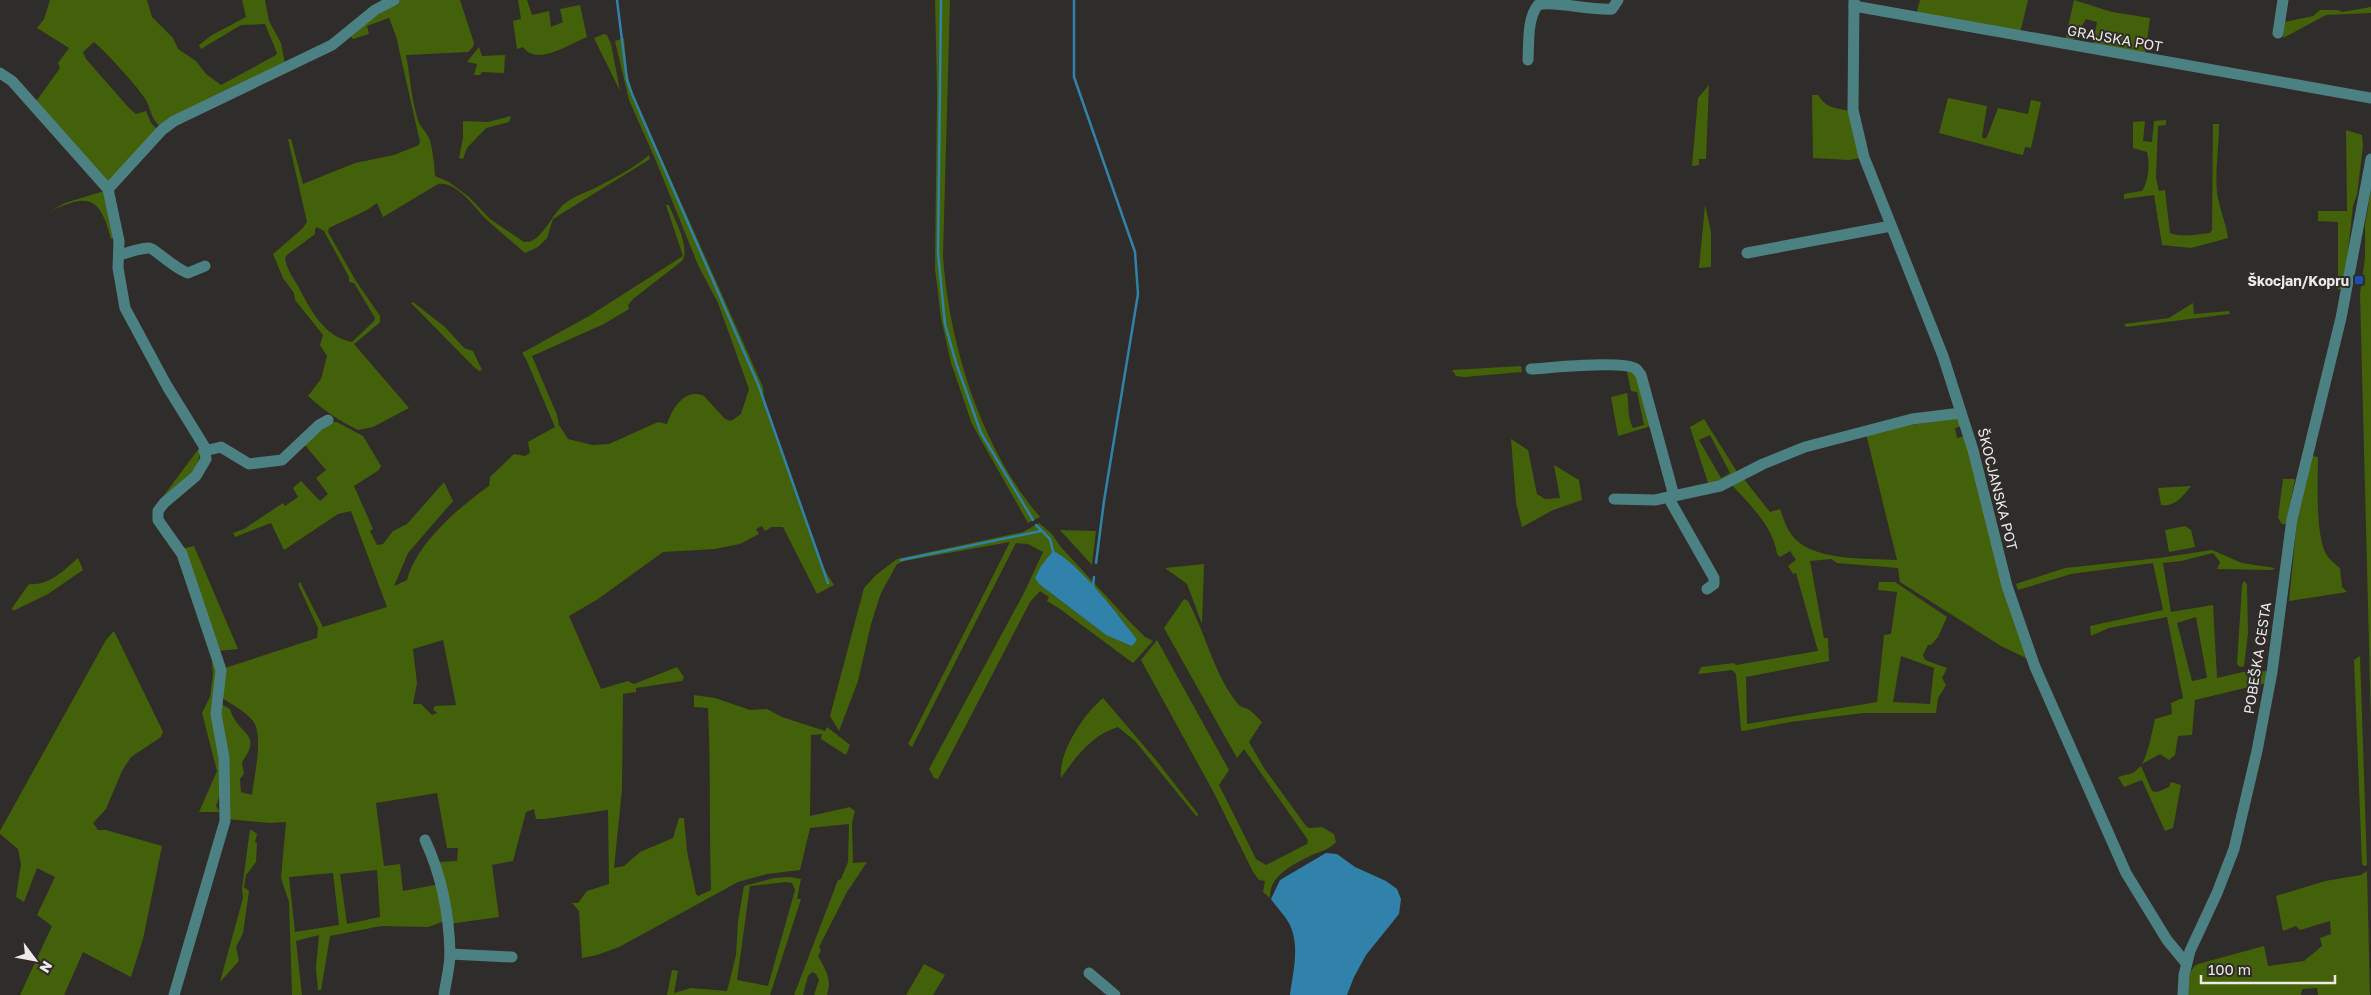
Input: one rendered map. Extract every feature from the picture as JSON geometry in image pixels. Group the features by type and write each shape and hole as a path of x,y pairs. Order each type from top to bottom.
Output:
{"street":[{"path":"108,189 162,130 174,121 332,45 375,10 394,0"},
{"path":"1528,60 1531,24 1534,10 1538,5 1552,3 1602,10 1612,9 1618,0"},
{"path":"2278,33 2282,0"},
{"name":"GRAJSKA POT","path":"1854,3 2371,98"},
{"name":"ŠKOCJANSKA POT","path":"1854,3 1853,110 1864,157 1943,356 1974,450 2007,586 2035,667 2126,873 2167,940 2186,963"},
{"path":"0,73 12,81 108,189 119,241 118,268 125,308 166,386 204,446 206,459 196,476 164,503 158,511 158,520 182,554 221,670 216,714 225,779 222,835 174,995"},
{"name":"POBEŠKA CESTA","path":"2183,995 2186,963 2234,849 2272,672 2292,519 2341,318 2371,160"},
{"path":"1747,253 1891,226"},
{"path":"118,255 150,248 156,249 161,256 179,270 188,273 205,266"},
{"path":"1531,368 1602,365 1626,365 1636,368 1641,375 1671,497 1714,578 1714,584 1708,589"},
{"path":"1614,499 1655,500 1720,486 1763,464 1805,447 1912,418 1961,413"},
{"path":"204,451 221,447 249,464 282,460 319,425 328,420"},
{"path":"425,840 435,861 443,894 450,954 444,995"},
{"path":"450,954 512,957"},
{"path":"1089,973 1115,995"}],"green space":[{"path":"50,0 147,0 152,17 173,38 178,49 196,61 206,74 221,85 276,55 277,53 265,24 241,25 201,49 199,45 212,35 246,17 242,0 265,0 269,21 281,43 285,64 161,127 155,121 146,100 136,87 114,61 94,42 83,52 86,59 129,108 136,114 146,111 151,123 158,130 109,184 35,103 60,68 58,63 69,48 37,28 44,19"},
{"path":"398,0 460,0 474,43 473,47 468,52 406,55 415,109 419,123 430,141 435,176 449,182 469,197 490,219 524,242 530,241 541,234 559,209 568,201 618,176 649,155 650,159 553,219 547,238 538,247 525,253 487,220 465,196 445,184 438,184 383,217 377,203 367,210 329,228 328,232 356,281 380,316 380,322 354,344 409,408 373,427 358,430 332,415 308,396 321,379 327,356 320,345 323,335 295,300 294,293 283,278 273,254 302,229 307,222 288,139 291,139 303,184 355,163 394,155 419,145 420,142 396,36 389,18 367,26 369,34 353,39 350,35","holes":["317,227 324,231 349,277 349,282 354,283 375,318 352,342 333,334 319,321 288,269 286,262 285,258 287,255 315,234"]},
{"path":"518,0 527,0 532,15 549,11 551,27 563,22 560,9 580,5 587,37 554,52 545,54 529,53 523,47 517,49 513,21 521,19"},
{"path":"935,0 950,0 943,256 952,325 961,360 985,428 1019,490 1040,517 1028,523 972,424 951,363 941,318 935,269 937,93"},
{"path":"1920,0 2028,0 2020,33 1916,15"},
{"path":"2074,0 2112,12 2150,18 2145,55 2093,43 2097,22 2086,19 2074,39 2065,41"},
{"path":"2371,7 2371,13 2326,15 2283,38 2285,22 2313,16 2320,10 2338,10 2342,12"},
{"path":"604,34 607,35 611,44 620,91 594,38"},
{"path":"624,38 627,73 632,92 763,387 764,402 820,563 834,585 817,594 783,527 772,527 765,531 762,526 756,529 759,534 740,544 715,549 663,552 598,599 569,616 601,689 628,681 634,684 677,667 684,677 682,681 636,688 636,692 623,694 622,789 614,868 624,866 640,852 673,838 679,818 684,818 687,851 696,894 698,896 711,890 708,708 694,707 694,695 715,698 750,710 767,709 782,717 825,731 827,727 850,745 846,755 821,739 822,734 811,735 810,816 850,807 855,811 852,823 853,863 867,862 847,892 819,947 821,950 818,956 826,970 829,984 827,995 814,995 819,980 816,974 812,972 808,976 803,995 794,995 838,880 841,879 848,862 849,824 810,828 800,870 767,874 738,882 619,947 582,958 579,911 572,903 578,903 587,891 609,884 608,810 545,819 536,819 534,809 526,812 513,861 492,865 499,917 449,924 440,862 457,861 458,848 447,848 437,793 376,803 384,866 400,864 403,891 440,884 445,921 428,927 381,926 330,936 321,990 318,990 316,968 319,935 296,941 302,995 292,995 289,902 281,878 286,822 269,823 227,819 220,732 221,704 230,709 233,718 250,739 248,752 242,762 244,774 240,779 241,792 252,795 258,736 250,717 222,698 225,668 317,638 318,628 298,584 300,582 323,627 387,607 351,511 338,514 284,550 271,523 235,537 233,533 244,529 283,503 285,506 298,497 293,488 301,481 320,501 328,494 316,478 326,470 303,443 333,422 337,422 363,436 381,466 379,470 354,486 373,529 370,531 377,545 383,544 393,531 407,524 444,482 453,501 408,553 394,586 407,580 412,566 420,553 440,527 489,486 490,477 514,454 525,456 530,453 528,442 555,427 522,353 589,316 683,256 666,205 669,205 683,241 684,255 682,261 633,299 628,305 629,309 604,324 532,356 557,415 559,425 568,439 592,445 609,444 658,422 667,424 672,412 680,401 690,395 704,396 725,419 731,421 741,414 749,389 718,303 698,265 629,100 615,41","holes":["443,640 456,705 435,706 433,709 437,713 432,715 421,704 413,704 417,683 413,649","377,870 380,917 347,924 340,874","333,873 339,925 295,932 289,877"]},
{"path":"479,47 482,56 505,55 504,73 482,72 480,75 474,75 477,64 467,62"},
{"path":"1709,85 1706,159 1699,159 1699,165 1692,166 1698,98"},
{"path":"1812,95 1818,95 1824,103 1831,107 1850,111 1860,158 1849,160 1813,158"},
{"path":"1948,98 1987,106 1982,136 1984,139 1987,137 1998,108 2028,114 2031,100 2041,102 2031,148 2025,147 2023,155 1939,133"},
{"path":"511,116 509,122 486,128 467,148 463,159 459,158 463,138 463,121 488,122"},
{"path":"2166,120 2166,125 2158,126 2156,178 2159,191 2165,190 2170,233 2190,235 2210,233 2212,230 2213,124 2219,124 2217,192 2228,238 2191,248 2162,245 2154,195 2124,199 2124,194 2142,191 2148,172 2147,152 2133,148 2133,122 2145,121 2143,141 2152,142 2154,121"},
{"path":"2346,130 2362,135 2363,146 2357,195 2353,206 2344,288 2338,290 2338,222 2318,221 2318,211 2347,211"},
{"path":"2371,189 2371,724 2360,293 2365,258 2365,225"},
{"path":"104,191 115,238 111,239 102,214 90,202 74,202 49,212 65,203"},
{"path":"1705,205 1711,232 1711,267 1699,268"},
{"path":"413,302 445,327 464,348 473,351 482,370 479,371 474,367 411,303"},
{"path":"2193,303 2194,314 2229,311 2230,314 2126,327 2124,324 2169,318"},
{"path":"1521,366 1522,372 1464,377 1456,376 1452,370"},
{"path":"1626,367 1639,375 1651,426 1618,436 1611,397 1627,393 1629,414 1633,428 1644,425 1637,392 1631,391"},
{"path":"1959,418 1963,426 1955,428 1957,438 1966,436 2028,659 2001,646 1900,582 1898,568 1837,563 1831,559 1810,561 1824,638 1828,638 1829,661 1746,677 1747,724 1877,702 1884,635 1891,634 1897,592 1878,590 1879,582 1895,582 1947,617 1938,637 1931,645 1928,645 1923,655 1925,660 1947,668 1942,678 1946,685 1938,698 1936,713 1864,713 1790,722 1743,731 1741,730 1736,674 1732,670 1698,674 1701,667 1734,663 1736,665 1818,651 1796,573 1793,574 1788,566 1796,560 1790,551 1780,557 1777,554 1775,544 1766,525 1731,484 1743,478 1770,512 1780,509 1791,534 1811,550 1840,557 1897,560 1866,434 1891,428","holes":["1901,656 1934,668 1930,704 1893,702"]},
{"path":"1704,419 1739,475 1709,486 1690,427","holes":["1710,435 1730,473 1721,478 1699,440"]},
{"path":"1511,439 1528,450 1537,494 1545,499 1560,498 1554,465 1579,480 1582,500 1553,510 1522,527 1516,503"},
{"path":"200,447 199,457 192,473 156,506"},
{"path":"2312,456 2318,457 2318,507 2322,545 2327,556 2340,568 2342,587 2347,592 2289,601 2297,521"},
{"path":"2283,479 2295,479 2286,524 2282,524 2278,518"},
{"path":"2191,486 2174,503 2161,505 2158,488"},
{"path":"1039,523 1052,534 1060,546 1130,622 1145,637 1153,641 1133,663 1047,601 1049,597 1040,591 1030,602 938,779 934,778 929,769 1024,593 1043,552 1028,544 1016,543 912,747 908,744 1010,542 904,561 897,564 881,593 871,624 858,681 839,731 830,716 864,588 876,575 897,559 1023,532","holes":["1059,554 1091,584 1137,641 1106,635 1039,584"]},
{"path":"2185,526 2191,530 2195,547 2169,552 2165,530"},
{"path":"1060,530 1096,531 1092,565"},
{"path":"194,546 238,649 218,651 181,549"},
{"path":"2212,550 2242,563 2275,568 2272,570 2217,569 2220,562 2213,553 2181,561 2163,563 2171,612 2213,605 2217,678 2243,672 2268,671 2266,683 2195,700 2192,735 2178,736 2175,755 2169,760 2160,754 2142,764 2148,749 2155,719 2172,714 2171,703 2183,698 2167,617 2109,628 2091,636 2090,626 2163,610 2153,563 2071,574 2018,590 2016,584 2065,568","holes":["2196,617 2207,678 2192,681 2177,623"]},
{"path":"78,558 83,570 48,594 13,611 12,608 29,584 43,583 49,580"},
{"path":"1204,564 1202,624 1187,584 1165,568"},
{"path":"2244,581 2247,584 2248,633 2244,666 2240,667 2237,664 2242,585"},
{"path":"1184,599 1188,601 1216,667 1230,693 1241,707 1250,710 1262,722 1249,742 1264,768 1306,826 1309,828 1322,827 1334,834 1336,842 1331,847 1298,862 1278,877 1271,890 1270,898 1263,892 1265,881 1259,880 1253,872 1214,793 1141,660 1157,640 1229,770 1219,785 1256,859 1266,865 1307,844 1308,840 1244,749 1237,758 1164,628"},
{"path":"114,631 163,732 161,737 131,757 122,771 106,809 93,823 98,830 106,830 162,846 143,939 131,977 83,952 64,995 20,995 52,926 37,915 55,877 37,868 24,902 16,897 21,864 18,849 0,834 0,831 106,640"},
{"path":"2360,656 2367,865 2364,866 2362,864 2354,660"},
{"path":"212,660 217,671 221,792 216,806 220,812 199,812 217,771 202,713 210,697 213,675"},
{"path":"1103,698 1156,760 1198,814 1197,817 1135,741 1118,727 1100,735 1085,747 1061,778 1061,768 1068,745 1081,723"},
{"path":"2141,766 2152,791 2157,792 2169,787 2171,782 2181,785 2173,828 2165,831 2142,780 2124,787 2118,777 2133,773"},
{"path":"250,829 257,834 255,842 257,843 256,862 246,875 244,887 249,891 243,933 236,947 239,961 220,982 243,898 242,889"},
{"path":"2367,871 2370,995 2318,995 2317,988 2302,989 2301,995 2188,995 2190,973 2194,966 2198,964 2264,946 2268,966 2304,961 2322,946 2320,938 2331,934 2330,921 2300,930 2296,926 2283,931 2276,896 2325,881 2361,875"},
{"path":"790,877 801,879 797,899 801,899 770,995 667,995 672,970 678,971 674,993 691,988 727,991 736,955 738,921 744,886 774,878","holes":["792,883 795,890 768,986 737,980 750,886"]},
{"path":"924,964 945,975 933,995 906,995"}],"water":[{"path":"1053,551 1074,566 1110,605 1137,640 1132,646 1106,635 1039,584 1035,578 1041,566"},
{"path":"1326,853 1337,854 1355,867 1386,881 1397,889 1401,899 1399,914 1366,955 1347,995 1290,995 1295,960 1295,942 1288,921 1271,899 1280,880"}],"waterway":[{"path":"617,0 627,80 632,94 758,384 828,583"},
{"path":"941,0 938,253 945,324 956,363 981,433 1033,520"},
{"path":"1074,0 1074,77 1135,252 1138,294 1104,501 1096,563"},
{"path":"1036,525 1050,539 1053,551"},
{"path":"901,560 1041,531"},
{"path":"1093,586 1094,577"}],"place":[{"name":"Škocjan/Kopru","path":"2359,280"}]}
